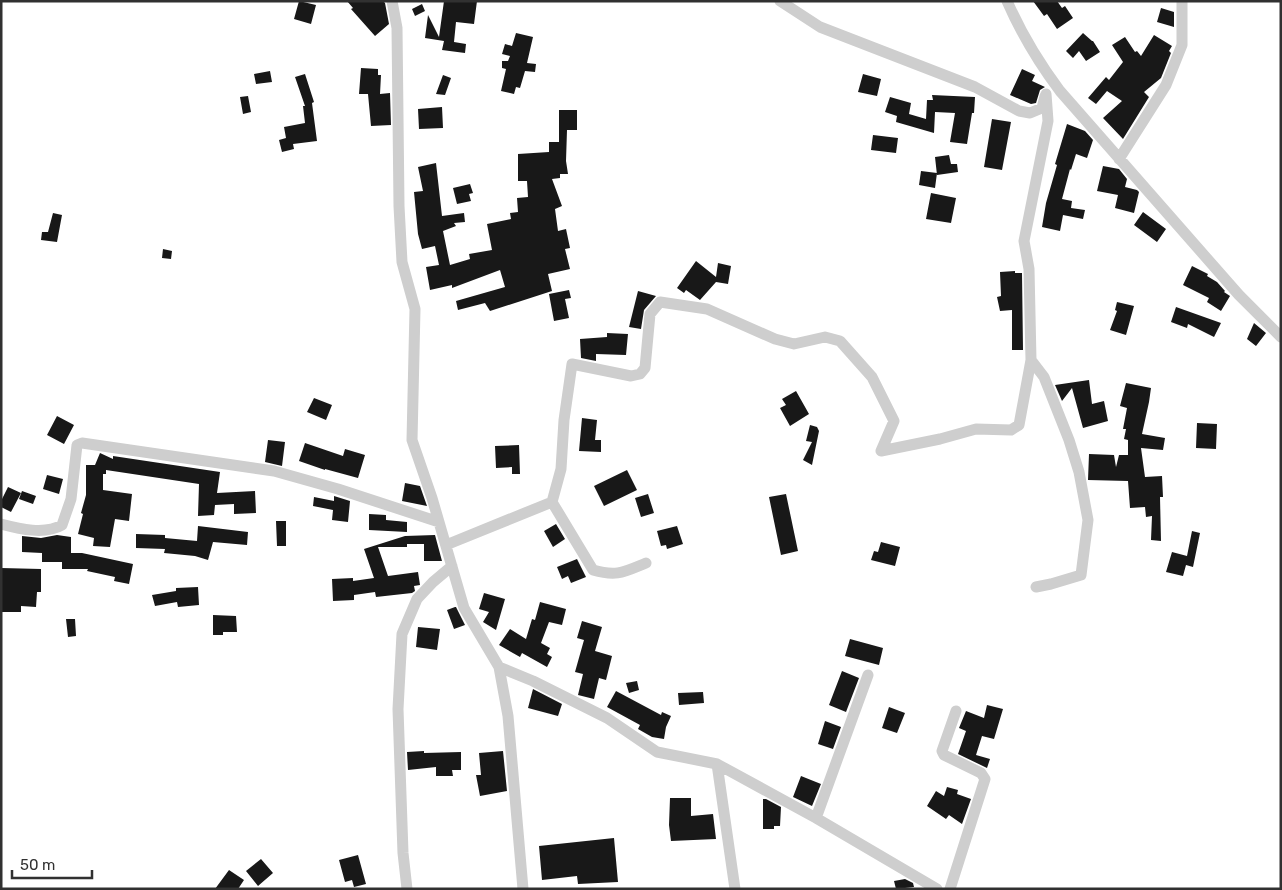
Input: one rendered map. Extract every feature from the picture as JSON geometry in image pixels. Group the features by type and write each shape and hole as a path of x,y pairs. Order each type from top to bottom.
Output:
{"street":[{"path":"392,1 397,28 399,206 402,262 415,309 412,440 439,522 464,608 499,667 508,716 523,889"},
{"path":"780,1 820,27 975,87 1019,112 1030,113 1042,108 1046,94"},
{"path":"1007,1 1019,28 1060,91 1239,295 1281,337"},
{"path":"1119,159 1166,86 1182,44 1182,1"},
{"path":"646,563 620,574 593,570 552,502 561,469 564,420 572,364 631,376 640,374 646,368 650,314 660,302 707,309 775,339 794,344 825,337 840,341 872,377 894,421 881,451 940,439 976,429 1011,430 1019,425 1031,360 1030,269 1024,241 1048,121 1046,72"},
{"path":"1031,360 1044,377 1069,440 1088,520 1081,575 1036,587"},
{"path":"1,524 25,530 55,529 62,525 71,499 77,445 82,443 274,471 338,489 439,522"},
{"path":"446,545 552,502"},
{"path":"407,889 403,854 398,709 402,634 417,599 432,582 452,566"},
{"path":"499,667 533,681 608,718 657,752 717,764 816,818 937,889"},
{"path":"816,818 868,675"},
{"path":"950,889 985,779 981,773 944,755 942,751 956,711"},
{"path":"717,764 735,889"}],"building":[{"path":"299,1 316,5 311,24 294,19"},
{"path":"347,1 383,1 389,24 375,36 351,9 353,8"},
{"path":"444,1 477,1 474,24 456,22 454,42 466,44 465,53 442,50 444,41 425,38 428,15 439,37"},
{"path":"1033,1 1057,1 1062,8 1065,6 1073,18 1057,29 1047,14 1044,16"},
{"path":"422,4 425,11 415,16 412,9"},
{"path":"1161,8 1174,12 1174,27 1157,22"},
{"path":"516,33 533,37 527,63 536,64 535,72 525,71 520,88 516,87 514,94 501,91 506,69 502,68 502,61 508,61 510,56 502,54 505,44 512,46"},
{"path":"1083,33 1093,41 1100,52 1086,61 1079,51 1073,58 1066,51"},
{"path":"1154,35 1172,46 1169,51 1171,53 1161,78 1144,92 1149,97 1123,139 1103,118 1122,101 1107,91 1096,104 1088,98 1106,77 1109,80 1123,62 1112,45 1125,37 1135,52 1137,51 1141,56"},
{"path":"361,68 378,69 378,75 381,75 380,94 390,93 391,125 371,126 368,94 359,94"},
{"path":"1022,69 1035,75 1032,81 1045,87 1040,90 1036,103 1031,104 1010,95"},
{"path":"270,71 272,82 256,84 254,74"},
{"path":"305,74 314,102 312,103 317,141 293,144 294,149 282,152 279,140 286,138 284,127 305,123 303,106 305,106 295,77"},
{"path":"863,74 881,79 877,96 858,92"},
{"path":"443,75 451,78 445,95 436,94"},
{"path":"932,95 975,97 974,113 972,113 967,144 950,142 955,113 935,112 934,133 896,122 897,116 885,112 890,97 911,103 909,114 926,119 927,100 933,100"},
{"path":"248,96 251,112 243,114 240,97"},
{"path":"442,107 443,128 419,129 418,109"},
{"path":"559,110 577,110 577,130 567,130 566,161 568,174 560,174 560,178 552,179 562,206 555,209 558,231 566,229 570,248 565,249 570,269 548,274 552,291 490,311 485,303 458,310 456,301 505,287 500,270 452,288 452,285 430,290 426,267 439,265 435,246 422,249 418,234 414,192 423,191 418,167 436,163 442,216 464,213 465,222 454,223 456,226 443,231 450,265 470,259 469,254 492,250 487,224 511,219 510,213 518,212 517,198 528,197 527,181 518,181 518,154 549,152 549,142 559,142"},
{"path":"992,119 1011,122 1002,170 984,167"},
{"path":"1067,124 1085,131 1093,140 1087,158 1076,154 1062,199 1072,201 1071,208 1085,210 1083,219 1063,215 1060,231 1042,227 1046,203 1057,165 1055,164"},
{"path":"873,135 898,138 896,153 871,150"},
{"path":"949,155 951,164 957,164 958,172 937,175 935,157"},
{"path":"1103,166 1119,169 1127,179 1125,187 1139,192 1134,213 1115,208 1118,195 1097,191"},
{"path":"921,171 937,173 935,188 919,185"},
{"path":"470,184 473,193 469,194 471,201 457,204 453,188"},
{"path":"931,193 956,198 951,223 926,219"},
{"path":"1143,212 1166,229 1157,242 1134,225"},
{"path":"53,213 62,215 57,242 41,240 42,232 48,232"},
{"path":"163,249 172,251 171,259 162,258"},
{"path":"696,261 716,277 718,263 731,266 728,284 716,282 700,300 686,290 684,293 677,288"},
{"path":"1192,266 1208,274 1207,276 1217,282 1224,292 1230,296 1221,311 1207,302 1209,298 1183,285"},
{"path":"1015,271 1015,273 1022,273 1023,350 1012,350 1012,310 1000,311 997,297 1001,296 1000,272"},
{"path":"569,290 571,298 565,299 569,318 554,321 549,294"},
{"path":"638,291 656,296 644,310 641,329 629,327"},
{"path":"1117,302 1134,306 1126,335 1110,330 1117,311 1115,310"},
{"path":"1176,307 1221,323 1214,337 1188,324 1187,328 1171,322"},
{"path":"1254,323 1266,333 1256,346 1247,339"},
{"path":"607,333 628,334 626,355 596,354 596,361 581,358 580,339 607,337"},
{"path":"1089,380 1092,404 1104,401 1108,421 1083,428 1072,388 1062,401 1055,385"},
{"path":"1126,383 1151,388 1142,434 1165,438 1163,450 1141,448 1145,477 1162,476 1163,497 1160,497 1161,541 1151,540 1152,516 1146,517 1145,507 1130,508 1128,481 1088,480 1089,454 1114,455 1116,467 1119,455 1128,455 1128,440 1124,439 1126,429 1123,429 1127,408 1120,406"},
{"path":"796,391 809,414 790,426 780,408 786,405 782,399"},
{"path":"314,398 332,405 326,420 307,412"},
{"path":"57,416 74,425 64,444 47,435"},
{"path":"582,418 597,420 595,440 601,440 601,452 579,451"},
{"path":"1197,423 1217,424 1216,449 1196,448"},
{"path":"810,425 817,427 819,431 812,465 803,460 812,442 806,441"},
{"path":"268,440 285,442 282,466 265,462"},
{"path":"305,443 343,456 345,449 365,455 358,478 299,461"},
{"path":"519,445 520,474 512,474 512,467 496,468 495,446"},
{"path":"100,453 113,459 113,456 220,472 217,493 255,491 256,513 234,514 234,504 215,505 214,515 198,516 199,484 106,470 106,474 103,474 103,490 132,494 129,521 115,519 110,547 93,546 94,538 78,534 86,495 86,465 95,465"},
{"path":"627,470 637,490 604,506 594,486"},
{"path":"47,475 63,479 59,494 43,489"},
{"path":"405,483 420,486 427,506 402,501"},
{"path":"8,487 21,493 11,512 1,507 1,501"},
{"path":"22,491 36,496 33,504 19,499"},
{"path":"648,494 654,513 641,517 635,498"},
{"path":"786,494 798,551 781,555 769,497"},
{"path":"334,496 350,501 348,522 332,520 333,510 313,506 314,497 334,501"},
{"path":"369,514 386,515 386,520 407,522 407,532 369,530"},
{"path":"276,521 286,521 286,546 277,546"},
{"path":"556,524 565,539 553,547 544,531"},
{"path":"198,526 248,532 247,545 213,542 208,560 195,556 164,553 165,549 136,548 136,534 165,535 165,538 197,541"},
{"path":"677,526 683,544 667,549 666,545 661,546 657,531"},
{"path":"1192,531 1200,533 1193,567 1186,565 1183,576 1166,572 1172,552 1187,556"},
{"path":"57,535 71,537 71,553 82,553 133,564 129,584 114,581 115,577 87,571 88,569 62,569 62,562 42,562 42,553 22,552 22,536 41,538"},
{"path":"435,535 442,561 424,561 424,544 407,544 407,547 378,547 388,576 418,572 420,585 414,586 415,591 412,593 376,597 375,592 354,595 354,600 333,601 332,579 353,578 353,581 374,578 364,549 405,536"},
{"path":"881,542 900,547 895,566 871,560 874,551 878,552"},
{"path":"577,559 586,577 571,583 568,576 562,579 557,567"},
{"path":"1,568 41,569 41,592 37,592 36,607 21,606 21,612 1,612"},
{"path":"198,587 199,605 178,607 177,602 155,606 152,595 176,591 176,588"},
{"path":"484,593 505,599 496,630 483,622 489,612 479,609"},
{"path":"540,602 566,609 562,625 549,622 541,643 550,648 547,654 552,657 547,667 522,653 520,657 499,645 510,629 526,639 532,619 535,620"},
{"path":"456,607 465,625 454,629 447,610"},
{"path":"213,615 236,616 237,632 223,632 223,635 213,635"},
{"path":"66,619 75,619 76,636 68,637"},
{"path":"582,621 602,627 595,651 612,656 606,680 599,678 594,699 578,695 583,674 575,672 584,640 577,638"},
{"path":"418,627 440,629 437,650 416,647"},
{"path":"850,639 883,648 879,665 845,656"},
{"path":"842,671 859,678 846,712 829,705"},
{"path":"637,681 639,690 629,693 626,683"},
{"path":"533,689 562,704 558,716 528,708"},
{"path":"616,691 661,715 662,712 671,716 666,727 664,739 652,737 638,729 640,725 607,707"},
{"path":"703,692 704,703 679,705 678,693"},
{"path":"987,705 1003,709 994,739 982,736 976,755 990,759 987,768 958,754 966,731 959,728 966,711 984,718"},
{"path":"889,707 905,713 897,733 882,728"},
{"path":"825,721 841,727 833,749 818,744"},
{"path":"424,751 424,753 461,752 461,770 452,770 453,776 436,776 436,767 408,770 407,752"},
{"path":"503,751 507,791 480,796 476,775 481,775 479,753"},
{"path":"801,776 821,784 812,806 793,797"},
{"path":"947,787 958,790 957,794 971,799 962,824 949,815 946,819 927,806 936,791 944,796"},
{"path":"670,798 691,798 691,816 713,814 716,839 671,841 669,825"},
{"path":"763,799 781,807 780,826 774,826 774,829 763,829"},
{"path":"614,838 618,882 578,884 577,876 542,880 539,846"},
{"path":"358,855 366,884 354,887 352,880 345,882 339,860"},
{"path":"261,859 273,873 258,886 246,871"},
{"path":"229,870 244,880 238,889 215,889"},
{"path":"905,879 913,883 914,887 896,889 894,881"}]}
